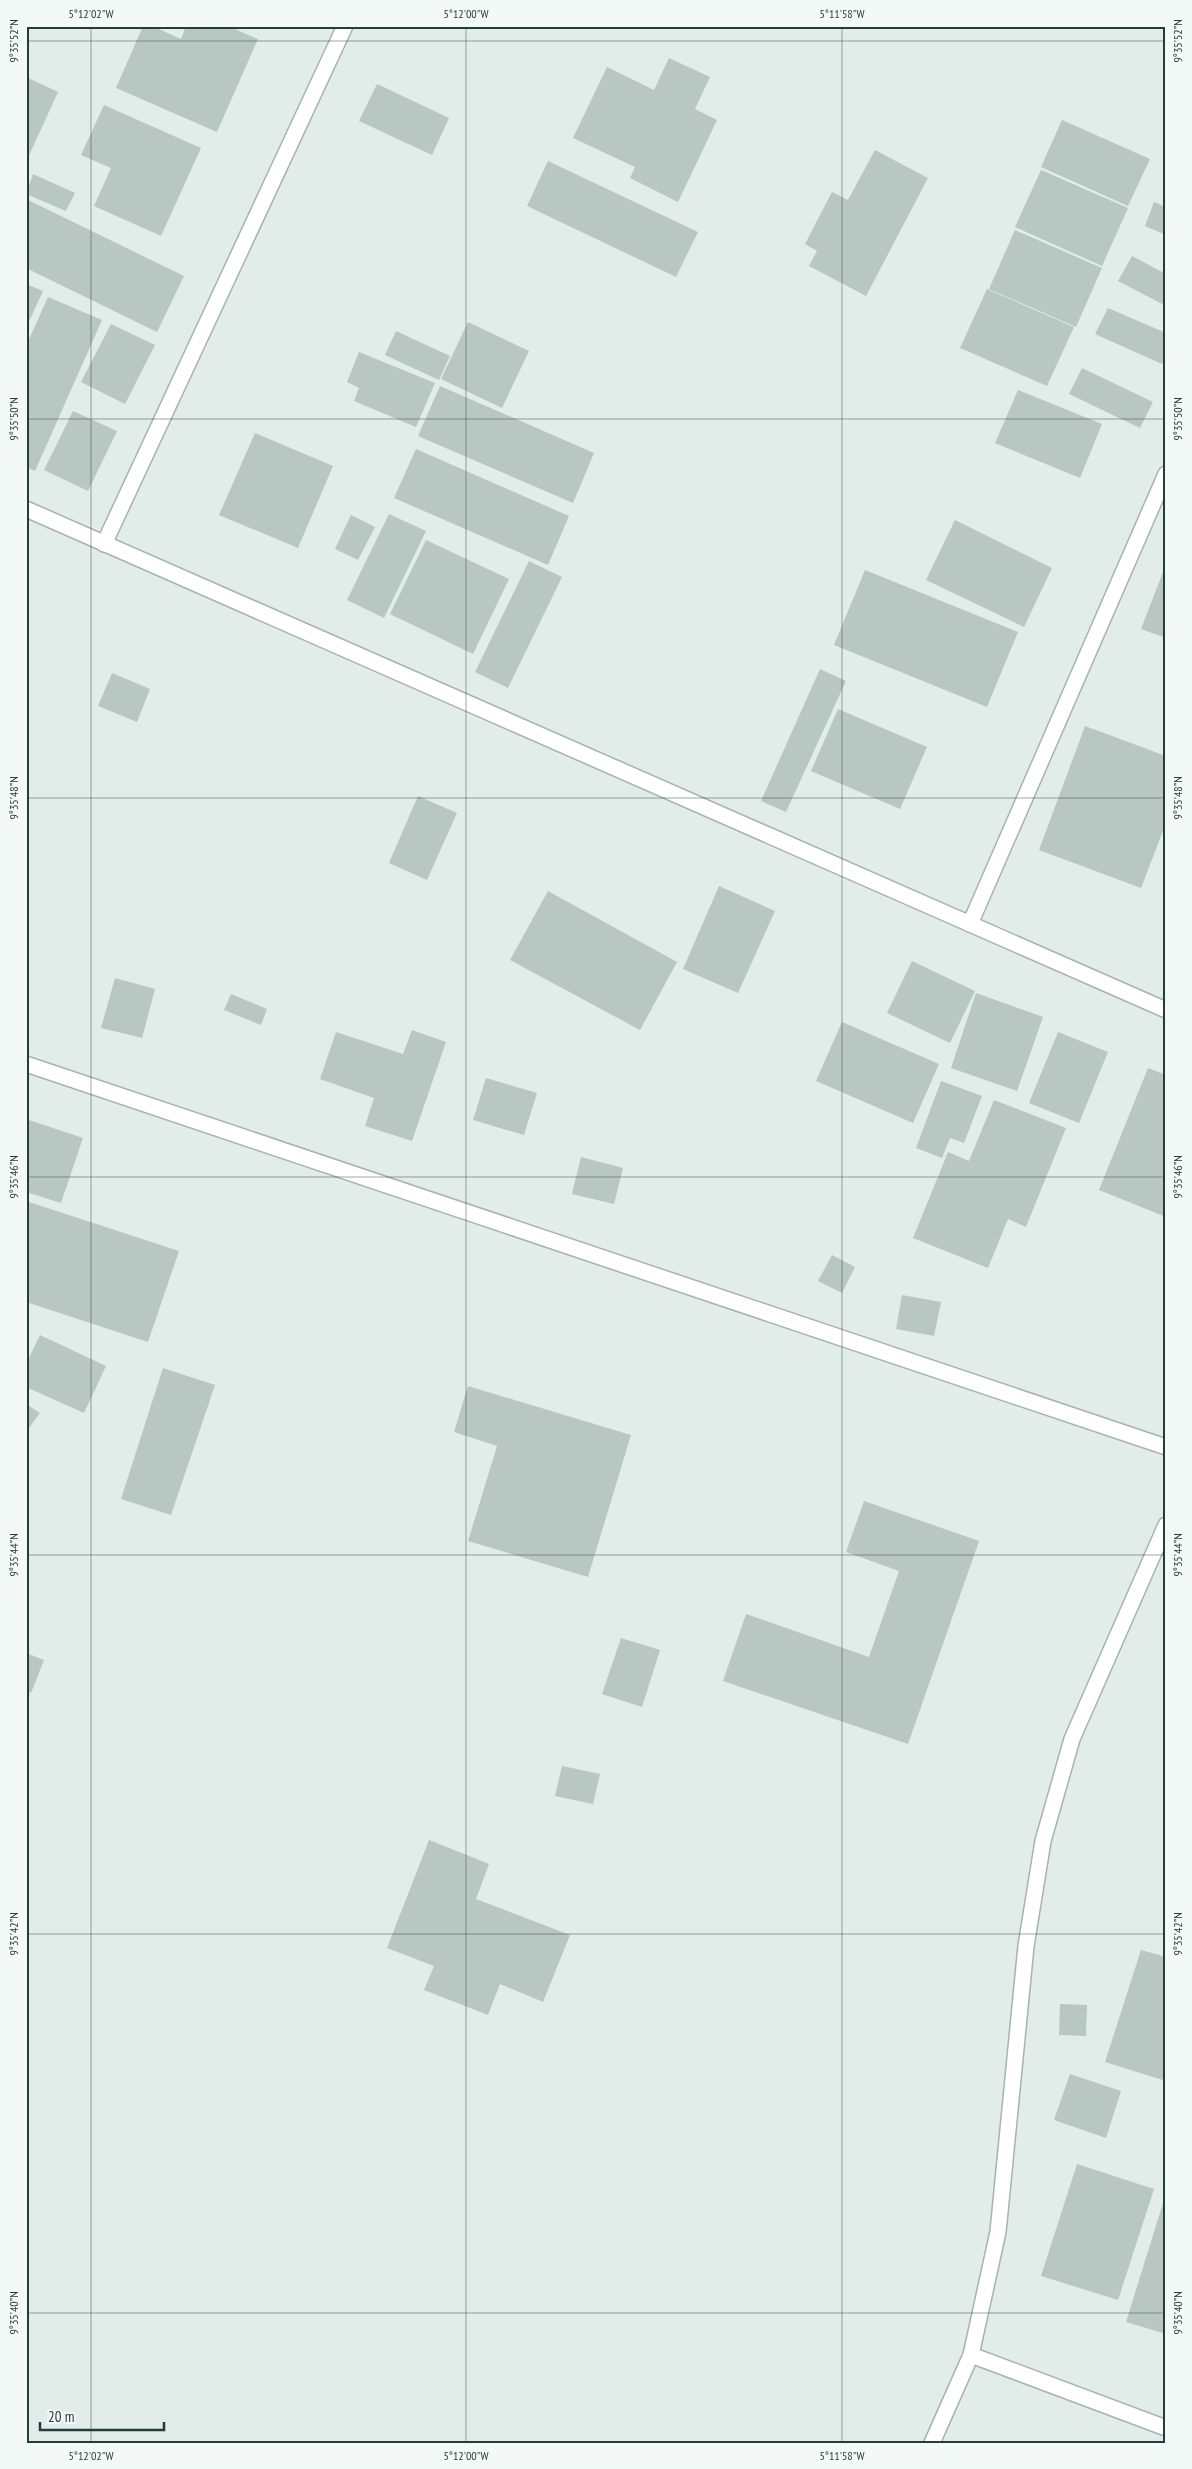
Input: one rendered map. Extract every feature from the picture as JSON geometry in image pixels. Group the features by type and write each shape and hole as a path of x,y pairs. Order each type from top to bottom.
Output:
{"street":[{"path":"104,544 345,26"},
{"path":"970,924 1166,474"},
{"path":"26,509 1166,1010"},
{"path":"26,1064 1166,1447"},
{"path":"932,2443 971,2355 998,2232 1026,1946 1043,1841 1072,1739 1166,1525"},
{"path":"971,2355 1166,2428"}],"building":[{"path":"143,26 152,26 181,39 186,26 228,26 258,39 217,132 116,88"},
{"path":"669,58 710,77 695,109 717,120 678,202 630,178 635,167 573,138 607,67 654,90"},
{"path":"26,77 58,92 26,162"},
{"path":"377,84 449,118 432,155 359,121"},
{"path":"104,105 201,148 161,236 94,206 111,168 81,155"},
{"path":"1062,120 1150,159 1128,206 1041,167"},
{"path":"875,150 928,178 866,296 809,266 817,251 805,244 832,192 848,200"},
{"path":"548,161 698,232 676,277 527,206"},
{"path":"1041,170 1128,208 1102,266 1015,227"},
{"path":"33,174 75,193 66,211 26,194"},
{"path":"26,199 184,276 157,332 26,268"},
{"path":"1154,202 1166,207 1166,235 1145,226"},
{"path":"1015,230 1102,268 1076,327 989,289"},
{"path":"1132,256 1166,274 1166,306 1118,281"},
{"path":"26,284 43,291 26,328"},
{"path":"987,289 1074,327 1047,386 960,348"},
{"path":"48,297 102,320 35,471 26,467 26,346"},
{"path":"1108,308 1166,333 1166,355 1162,364 1095,334"},
{"path":"468,322 529,351 502,408 441,379"},
{"path":"111,324 155,345 125,404 81,382"},
{"path":"396,331 450,356 439,380 385,355"},
{"path":"359,352 435,383 416,427 354,401 359,388 347,382"},
{"path":"1082,368 1153,402 1140,428 1069,394"},
{"path":"440,386 594,453 573,503 418,436"},
{"path":"1018,390 1102,424 1080,478 995,443"},
{"path":"73,411 117,431 88,491 44,470"},
{"path":"255,433 333,466 298,548 219,515"},
{"path":"416,449 569,516 548,565 394,498"},
{"path":"389,514 426,531 384,618 347,600"},
{"path":"351,515 375,527 358,560 335,549"},
{"path":"955,520 1052,568 1024,627 926,580"},
{"path":"426,540 509,579 473,654 390,614"},
{"path":"529,561 562,577 508,688 475,672"},
{"path":"1166,564 1166,638 1141,629"},
{"path":"865,570 1018,632 987,707 834,645"},
{"path":"820,669 846,681 786,812 761,801"},
{"path":"112,673 150,689 137,722 98,706"},
{"path":"838,709 927,747 900,809 811,771"},
{"path":"1085,726 1166,756 1166,823 1141,888 1039,850"},
{"path":"418,796 457,813 427,880 389,863"},
{"path":"719,886 775,911 738,993 683,969"},
{"path":"548,891 677,962 640,1030 510,960"},
{"path":"912,961 975,991 950,1043 887,1013"},
{"path":"115,978 155,989 142,1038 101,1028"},
{"path":"976,993 1043,1017 1017,1091 951,1068"},
{"path":"231,994 267,1009 261,1025 224,1010"},
{"path":"842,1022 939,1064 913,1123 816,1081"},
{"path":"412,1030 446,1042 412,1141 365,1126 374,1098 320,1079 336,1032 403,1054"},
{"path":"1058,1032 1108,1052 1079,1123 1029,1103"},
{"path":"1148,1068 1166,1075 1166,1217 1099,1190"},
{"path":"486,1078 537,1093 524,1135 473,1120"},
{"path":"941,1081 982,1096 964,1143 950,1138 942,1158 916,1148"},
{"path":"994,1100 1066,1128 1026,1227 1008,1219 988,1268 913,1238 948,1152 969,1161"},
{"path":"26,1119 83,1138 61,1203 26,1192"},
{"path":"581,1157 623,1168 614,1204 572,1194"},
{"path":"26,1201 179,1251 148,1342 26,1302"},
{"path":"832,1255 855,1267 842,1293 818,1281"},
{"path":"902,1295 941,1302 934,1336 896,1329"},
{"path":"40,1335 106,1366 84,1413 26,1387 26,1364"},
{"path":"163,1368 215,1385 171,1515 121,1499"},
{"path":"468,1386 631,1435 588,1577 468,1541 497,1446 454,1432"},
{"path":"26,1404 40,1413 26,1432"},
{"path":"864,1501 979,1541 908,1744 723,1681 746,1614 869,1657 899,1571 846,1552"},
{"path":"621,1638 660,1650 642,1707 602,1694"},
{"path":"26,1653 44,1660 31,1693 26,1691"},
{"path":"562,1766 600,1774 593,1804 555,1796"},
{"path":"429,1840 489,1864 476,1899 570,1935 543,2002 500,1984 488,2015 424,1990 434,1966 387,1948"},
{"path":"1141,1950 1166,1957 1166,2081 1105,2062"},
{"path":"1060,2004 1087,2005 1086,2036 1059,2035"},
{"path":"1070,2074 1121,2091 1106,2138 1054,2120"},
{"path":"1077,2164 1154,2189 1118,2300 1041,2276"},
{"path":"1163,2203 1166,2203 1166,2334 1126,2322"}]}
